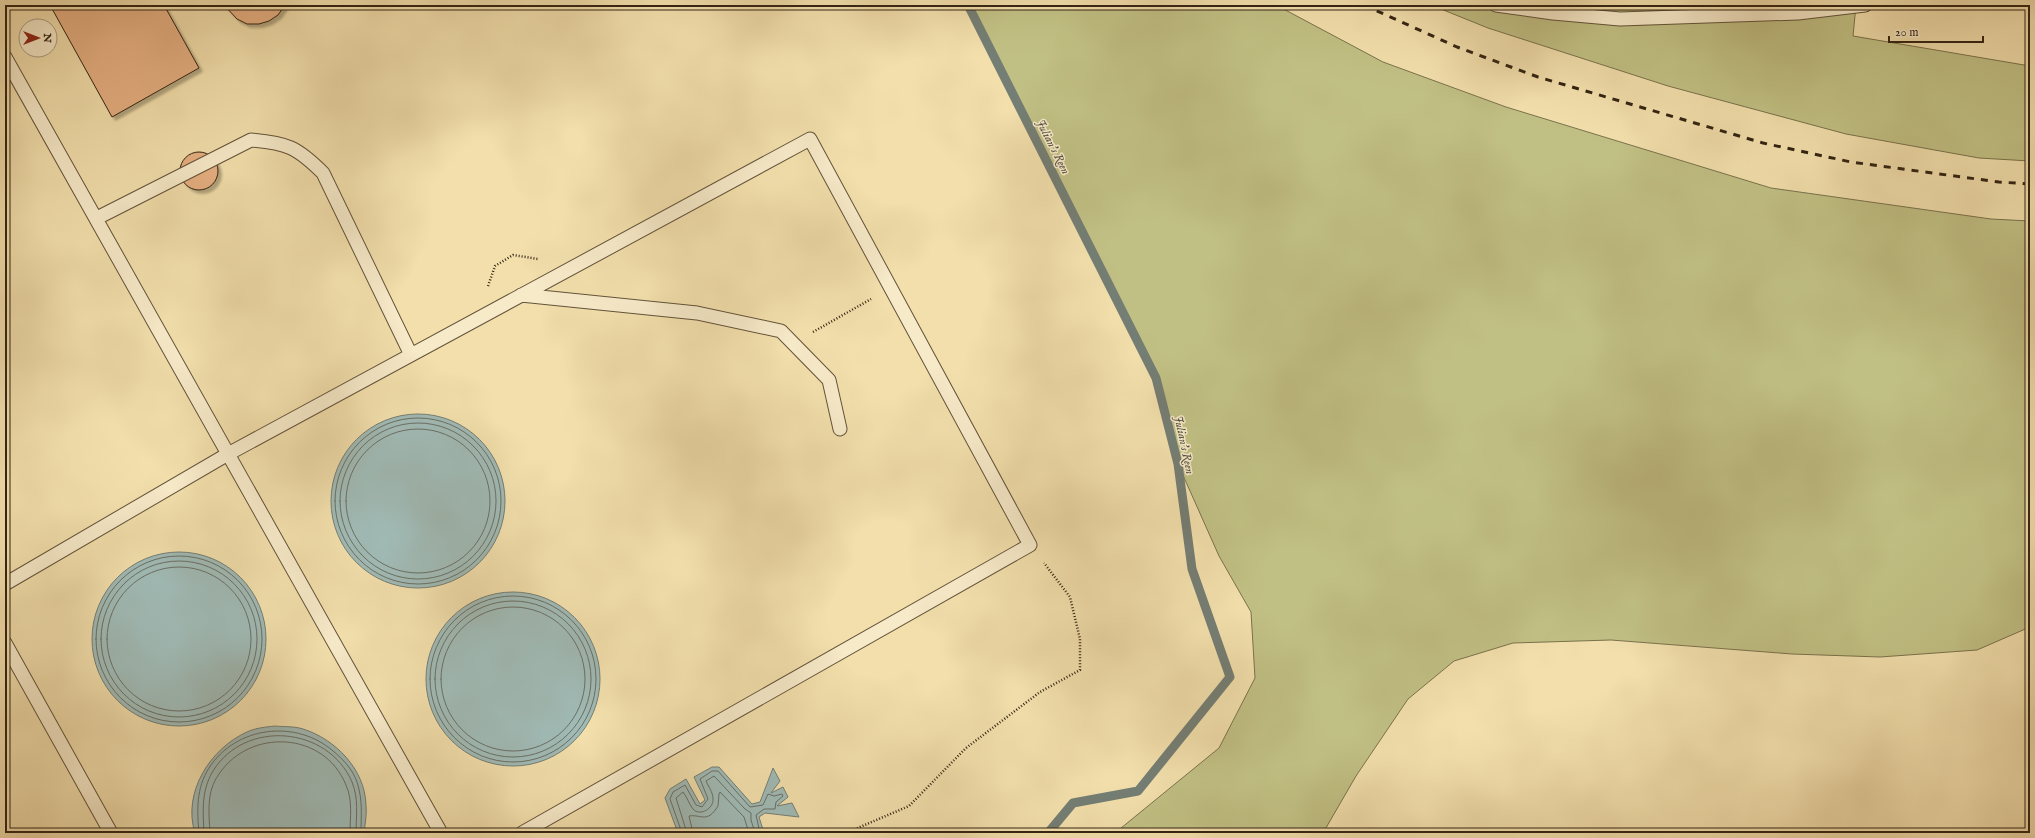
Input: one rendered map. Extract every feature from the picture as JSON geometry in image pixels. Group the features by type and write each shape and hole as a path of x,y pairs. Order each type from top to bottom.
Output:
{"lane":[{"path":"1496,5 1552,13 1620,19 1798,13 1865,5"},
{"path":"5,57 97,218 441,833"},
{"path":"5,584 228,454 810,139 1030,545 522,833"},
{"path":"97,218 251,140 276,142 304,154 323,173 411,355"},
{"path":"521,296 697,313 781,331 829,380 840,429"},
{"path":"5,643 111,833"}],"path":[{"path":"793,343 891,289"},
{"path":"846,833 909,806 966,748 1040,692 1080,670 1080,639 1070,597 1030,545"}],"shaded area":[{"path":"968,5 1276,5 1383,62 1506,107 1771,188 1991,219 2030,221 2030,627 1977,650 1880,657 1792,654 1611,640 1513,643 1454,661 1408,699 1356,776 1323,833 1115,833 1219,748 1255,678 1251,612 1219,556 1178,464 1156,378"},
{"path":"1431,5 1856,5 1853,36 2030,66 2030,161 1979,158 1846,134 1668,86 1488,28"}],"water":[{"path":"418,414 435,416 459,424 473,434 485,446 495,460 501,476 505,501 503,518 495,542 485,556 473,568 459,578 443,584 418,588 401,586 377,578 363,568 351,556 341,542 335,526 331,501 333,484 341,460 351,446 363,434 377,424 393,418"},
{"path":"179,552 196,554 220,562 234,572 246,584 256,598 262,614 266,639 264,656 256,680 246,694 234,706 220,716 204,722 179,726 162,724 138,716 124,706 112,694 102,680 96,664 92,639 94,622 102,598 112,584 124,572 138,562 154,556"},
{"path":"513,592 530,594 554,602 568,612 580,624 590,638 596,654 600,679 598,696 590,720 580,734 568,746 554,756 538,762 513,766 496,764 472,756 458,746 446,734 436,720 430,704 426,679 428,662 436,638 446,624 458,612 472,602 488,596"},
{"path":"275,726 300,728 315,734 337,748 346,757 360,779 364,792 366,812 364,833 195,833 192,818 196,787 211,760 234,739 247,732"},
{"path":"712,767 719,767 752,804 760,802 773,768 780,781 771,793 783,787 788,797 777,806 792,803 799,817 765,813 759,817 764,833 678,833 665,798 670,789 686,779 700,804 705,800 694,777"}],"building":[{"path":"50,5 164,5 199,68 112,117"},
{"path":"224,5 285,5 278,15 269,21 259,24 247,24 237,19"},
{"path":"199,152 212,158 218,171 212,184 199,190 186,184 180,171 186,158"}],"waterway":[{"name":"Julian's Reen","path":"968,5 1156,378 1178,464 1192,569 1230,677 1138,791 1073,803 1048,833"}],"railway":[{"path":"1364,5 1457,47 1538,77 1763,143 1851,162 1999,182 2030,184"}]}
